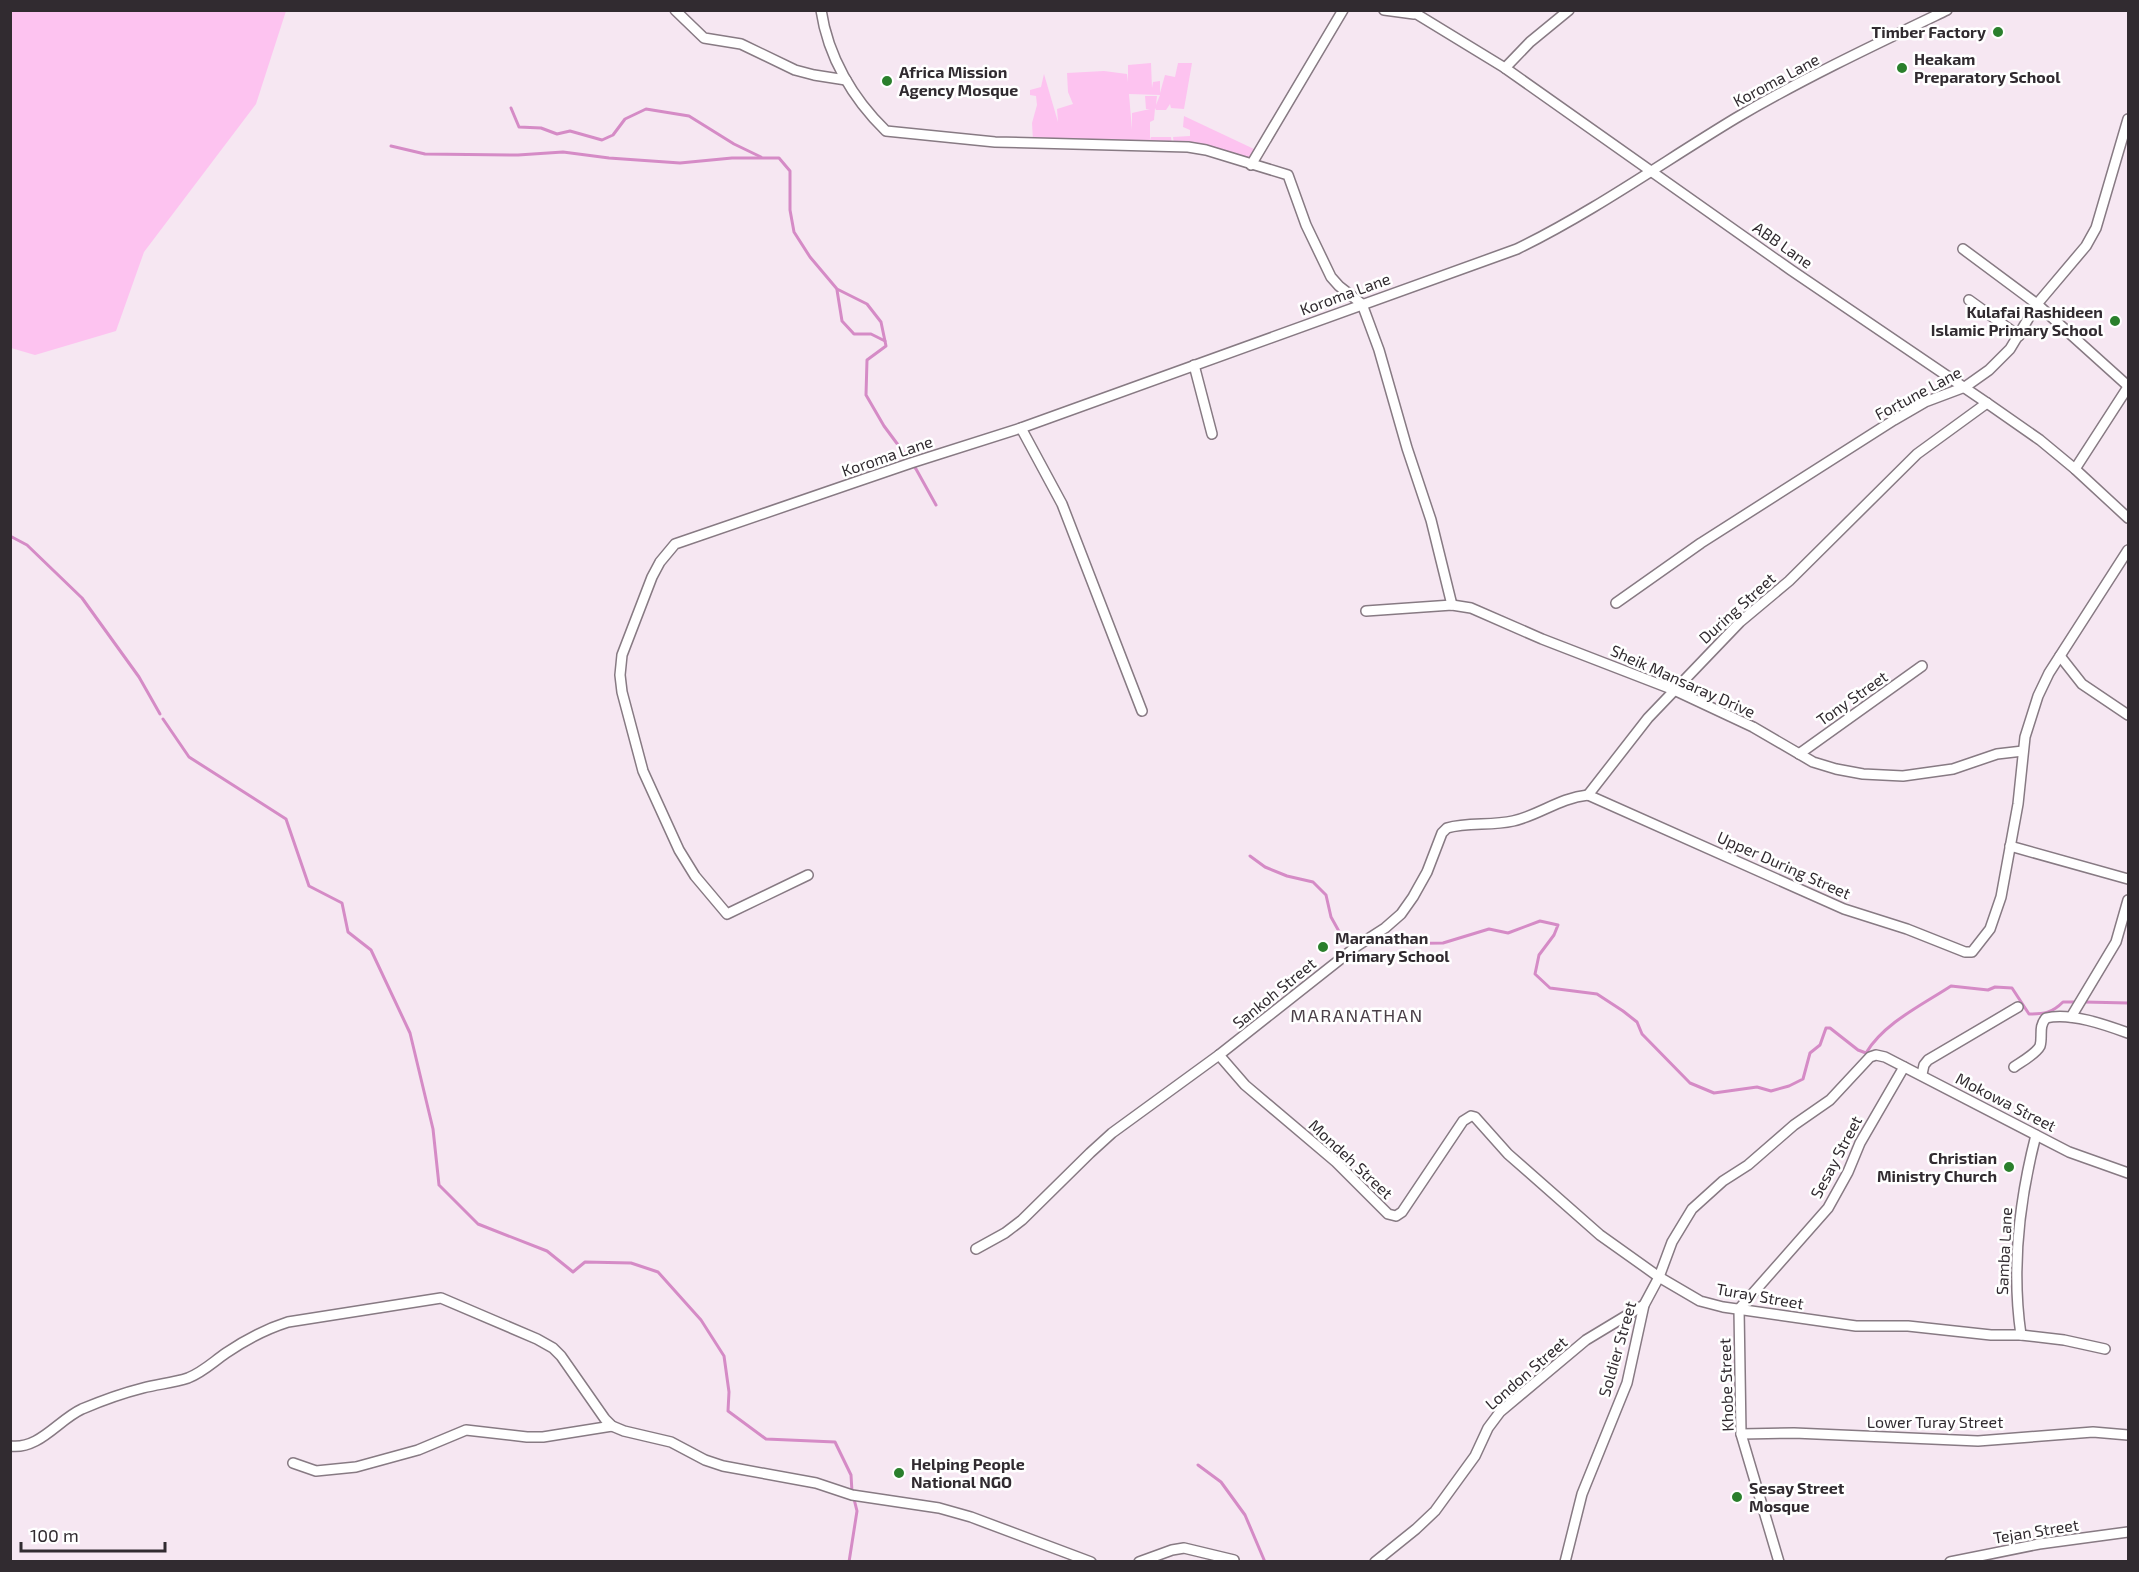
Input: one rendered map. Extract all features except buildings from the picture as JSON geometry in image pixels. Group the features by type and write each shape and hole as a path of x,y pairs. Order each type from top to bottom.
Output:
{"street":[{"path":"675,10 704,38 741,44 795,70 846,80"},
{"path":"821,10 828,42 846,80 859,101 886,131 995,142 1188,147 1206,150 1288,175 1306,225 1331,277 1362,304 1379,350 1407,448 1431,520 1452,604"},
{"path":"1251,165 1343,10"},
{"path":"1384,10 1413,13"},
{"path":"1505,68 1536,36 1569,10"},
{"name":"Koroma Lane","path":"808,874 727,914 695,876 678,850 643,771 622,692 620,675 622,655 652,577 675,543 1021,428 1517,249 1565,224 1737,117 1844,60 1947,10"},
{"name":"ABB Lane","path":"1413,13 1505,68 1791,270 1965,387 2040,440 2128,518"},
{"name":"Fortune Lane","path":"1616,603 1701,543 1894,420 1925,402 1965,387 1989,370 2010,349 2037,304 2086,246 2096,228 2128,119"},
{"path":"1963,249 2037,304 2128,386 2075,469"},
{"path":"1969,300 2019,336"},
{"path":"1194,365 1212,434"},
{"name":"During Street","path":"1588,795 1648,718 1740,622 1789,581 1917,454 1987,403"},
{"path":"1021,428 1062,504 1142,711"},
{"path":"2128,550 2060,656 2038,696 2025,737 2018,804 2010,846 2128,879"},
{"name":"Sheik Mansaray Drive","path":"1366,611 1452,604 1471,608 1542,639 1674,690 1753,728 1813,762 1836,769 1863,774 1904,776 1953,768 1997,754 2023,751"},
{"path":"2060,656 2082,684 2128,715"},
{"name":"Tony Street","path":"1799,754 1922,666"},
{"name":"Upper During Street","path":"1588,795 1844,909 1907,929 1965,952 1972,951 1990,929 1997,912 2010,846"},
{"name":"Sankoh Street","path":"976,1248 1005,1233 1022,1220 1112,1133 1219,1055 1401,914 1427,872 1442,833 1447,828 1510,822 1532,815 1571,797 1588,795"},
{"path":"2071,1017 2116,942 2128,900"},
{"path":"1922,1074 1928,1060 2018,1007"},
{"path":"2014,1067 2038,1050 2041,1044 2041,1025 2046,1018 2071,1017 2128,1033"},
{"name":"Mondeh Street","path":"1219,1055 1245,1085 1336,1162 1388,1214 1396,1216 1402,1212 1463,1121 1467,1117 1475,1117"},
{"name":"Mokowa Street","path":"1876,1055 1886,1057 1922,1074 2069,1152 2126,1173"},
{"name":"Soldier Street","path":"1565,1562 1582,1494 1627,1383 1644,1305 1659,1277 1672,1242 1692,1209 1723,1181 1748,1165 1794,1125 1830,1100 1866,1061 1876,1055"},
{"name":"Sesay Street","path":"1739,1309 1828,1208 1848,1172 1860,1143 1904,1067"},
{"name":"Turay Street","path":"1475,1117 1508,1154 1600,1235 1659,1277 1700,1301 1856,1326 1908,1326 1991,1335 2021,1335 2064,1340 2105,1349"},
{"name":"Samba Lane","path":"2021,1335 2016,1302 2016,1254 2025,1177 2036,1135"},
{"path":"10,1446 25,1447 33,1443 68,1417 83,1409 140,1389 188,1377 208,1368 242,1342 271,1327 288,1322 441,1298 553,1348 612,1426"},
{"name":"London Street","path":"1375,1562 1435,1511 1475,1456 1488,1428 1500,1412 1586,1340 1644,1305"},
{"name":"Khobe Street","path":"1739,1309 1741,1434 1779,1562"},
{"path":"293,1463 316,1471 356,1467 418,1450 466,1430 543,1437 612,1426 671,1442 705,1460 723,1466 816,1483 852,1495 939,1508 971,1517 1091,1562"},
{"name":"Lower Turay Street","path":"1741,1434 1794,1433 1978,1441 2093,1432 2128,1435"},
{"name":"Tejan Street","path":"1950,1562 2039,1544 2128,1532"},
{"path":"1139,1562 1184,1548 1234,1560"}],"shaded area":[{"path":"10,11 286,11 256,104 144,252 116,331 35,355 11,348"},
{"path":"1151,63 1152,88 1153,82 1160,81 1160,93 1165,75 1175,77 1178,63 1192,63 1184,109 1171,108 1170,104 1166,110 1155,108 1154,120 1150,122 1150,140 1151,137 1171,137 1172,144 1033,141 1032,123 1037,105 1036,96 1030,95 1030,90 1041,87 1044,74 1058,122 1057,109 1073,104 1068,92 1067,73 1104,71 1127,74 1128,82 1128,65","holes":["1129,94 1160,95 1156,105 1157,96 1145,96 1146,109 1150,109 1132,113 1132,130"]},
{"path":"1184,116 1254,149 1249,161 1230,152 1229,155 1174,144 1173,137 1190,136 1190,130 1183,127"}],"waterway":[{"path":"511,108 519,127 541,128 557,134 570,131 602,140 613,135 625,119 646,109 689,116 734,144 761,157"},
{"path":"391,146 425,154 518,155 563,152 680,163 732,158 779,158 790,171 790,210 794,232 810,257 837,289 867,304 881,322 886,346 867,360 866,395 884,426 916,469 936,505"},
{"path":"837,290 842,321 854,334 871,334 885,341"},
{"path":"10,536 27,545 82,598 139,677 160,714"},
{"path":"163,719 189,757 286,819 309,886 342,903 348,932 371,950 410,1033 433,1129 439,1185 478,1224 547,1251 573,1272 585,1262 631,1263 658,1272 701,1320 724,1356 729,1392 728,1411 766,1439 835,1442 851,1475 852,1492"},
{"path":"1250,856 1265,867 1287,876 1313,882 1326,895 1331,917 1346,944 1354,945"},
{"path":"1366,944 1443,943 1489,929 1508,933 1540,921 1558,925 1554,935 1539,955 1535,974 1550,988 1597,994 1623,1011 1637,1022 1642,1034 1690,1083 1714,1093 1757,1087 1771,1091 1803,1079 1810,1053 1820,1045 1826,1028 1830,1028 1858,1050 1866,1053 1893,1024 1951,986 1988,990 1995,987 2012,988 2029,1014 2048,1012 2063,1002 2077,1002"},
{"path":"2084,1002 2128,1003"},
{"path":"1198,1465 1221,1482 1245,1515 1265,1562"},
{"path":"849,1562 857,1511 854,1499"}],"place":[{"name":"Timber Factory","path":"1998,32"},
{"name":"Heakam Preparatory School","path":"1902,68"},
{"name":"Africa Mission Agency Mosque","path":"887,81"},
{"name":"Kulafai Rashideen Islamic Primary School","path":"2115,321"},
{"name":"Maranathan Primary School","path":"1323,947"},
{"name":"Christian Ministry Church","path":"2009,1167"},
{"name":"Helping People National NGO","path":"899,1473"},
{"name":"Sesay Street Mosque","path":"1737,1497"}],"district":[{"name":"MARANATHAN","path":"1357,1016"}]}
